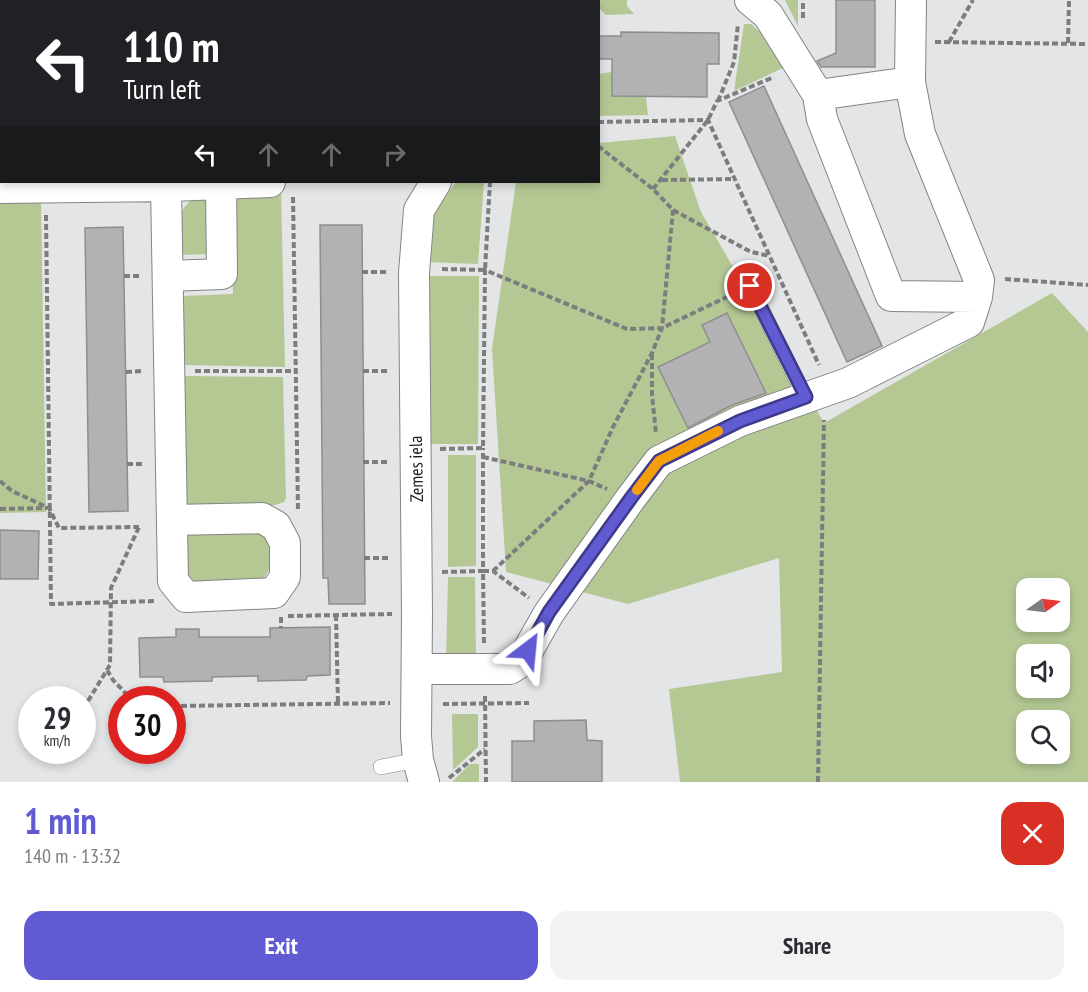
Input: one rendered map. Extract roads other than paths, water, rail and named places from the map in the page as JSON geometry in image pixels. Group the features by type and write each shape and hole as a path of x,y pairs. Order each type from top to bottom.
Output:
{"street":[{"path":"417,669 510,669 519,663 549,612 659,461 740,421 859,378 969,322 978,289 920,134 910,82 911,0"},
{"path":"744,10 768,15 818,96 822,119 891,296 978,289"},
{"path":"818,96 910,82"},
{"name":"Zemes iela","path":"421,771 416,736 403,704 417,669 414,269 419,210 435,183"},
{"path":"168,276 222,274 215,184"},
{"path":"0,188 215,184 282,187"},
{"path":"160,524 169,371 166,186"}],"lane":[{"path":"750,286 815,394"},
{"path":"381,767 421,771"}]}
